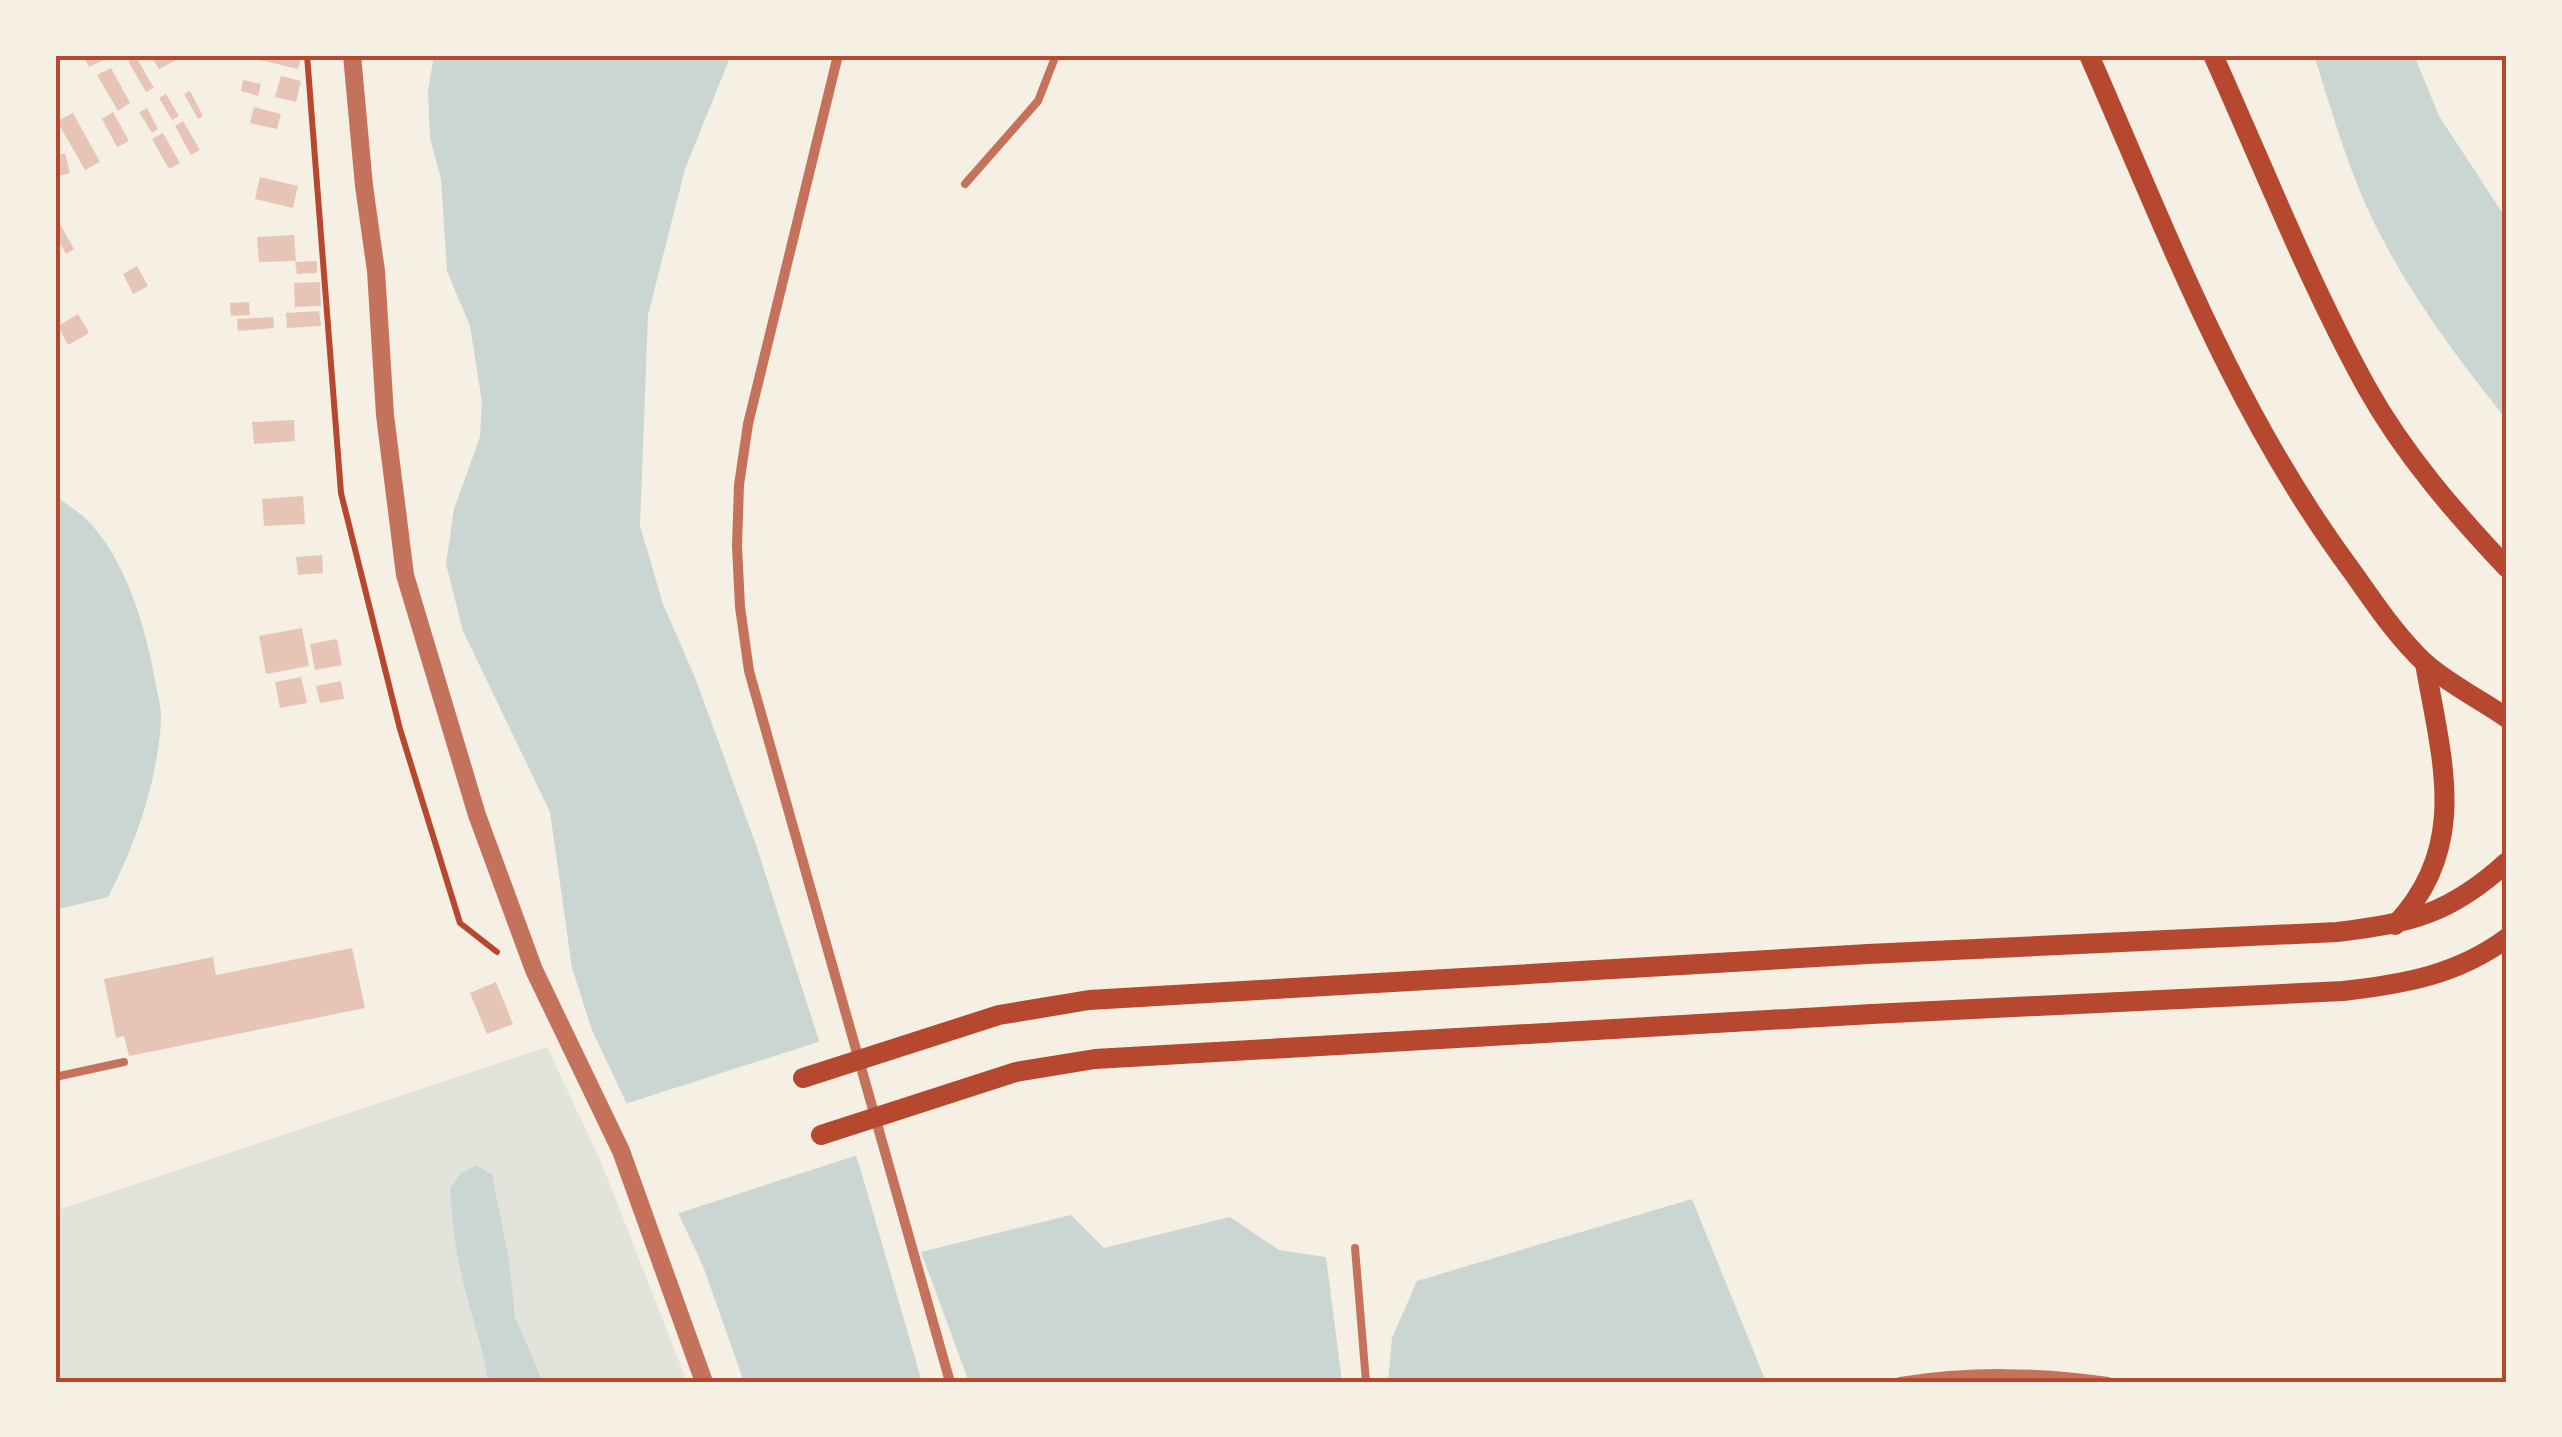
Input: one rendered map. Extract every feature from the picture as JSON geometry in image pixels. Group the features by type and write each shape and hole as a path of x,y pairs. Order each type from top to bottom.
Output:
{"main road":[{"path":"2088,55 2228,372 2275,459 2319,528 2425,663 2507,718"},
{"path":"2212,55 2368,389 2409,453 2462,521 2507,568"},
{"path":"2395,924 2429,883 2444,828 2444,787 2425,663"},
{"path":"802,1078 1030,1008 1089,1000 1868,954 2337,932 2427,916 2450,906 2507,862"},
{"path":"2481,957 2507,938"},
{"path":"821,1134 1042,1066 1095,1059 1852,1015 2343,992 2407,983 2507,946"}],"street":[{"path":"352,55 376,272 386,415 406,576 477,815 528,953 621,1151 704,1382"},
{"path":"838,55 748,424 738,500 740,607 749,671 772,756 950,1382"},
{"path":"1900,1382 1938,1376 2076,1377 2108,1382"}],"lane":[{"path":"964,184 1038,101 1056,55"},
{"path":"55,1078 124,1062"},
{"path":"1355,1248 1366,1382"}],"shaded area":[{"path":"434,55 731,55 685,169 648,315 640,526 663,604 696,680 756,845 861,1171 922,1382 744,1382 703,1266 592,1030 572,968 550,812 463,631 446,564 454,509 480,437 482,402 470,326 447,271 441,179 430,138 428,91"},
{"path":"2314,55 2414,55 2439,116 2507,220 2507,420 2440,331 2381,236 2352,170"},
{"path":"55,495 91,524 126,579 147,643 161,717 144,812 108,897 55,910"},
{"path":"547,1047 602,1164 687,1382 543,1382 514,1317 509,1260 462,1173 450,1188 454,1235 488,1382 55,1382 55,1211"},
{"path":"476,1165 492,1175 509,1260 515,1317 543,1382 488,1382 458,1259 450,1188 461,1173"},
{"path":"1692,1199 1766,1382 1388,1382 1392,1338 1417,1281"},
{"path":"1071,1215 1104,1248 1230,1217 1279,1250 1326,1257 1342,1382 969,1382 921,1252"}],"pier":[{"path":"824,1040 861,1154 673,1215 622,1105"}],"building":[{"path":"83,55 106,55 108,58 89,67"},
{"path":"150,55 185,55 159,69"},
{"path":"257,55 301,57 298,69 256,59"},
{"path":"136,57 154,88 146,92 128,61"},
{"path":"111,68 130,103 118,111 97,75"},
{"path":"281,76 301,81 296,102 275,97"},
{"path":"243,80 261,84 258,96 241,91"},
{"path":"190,91 203,116 198,119 184,94"},
{"path":"166,94 179,116 172,120 159,98"},
{"path":"254,107 281,114 277,129 250,123"},
{"path":"147,108 158,129 152,133 139,112"},
{"path":"113,112 129,141 117,147 102,119"},
{"path":"73,113 100,162 85,170 57,121"},
{"path":"183,121 200,150 191,155 175,126"},
{"path":"163,133 180,163 169,169 152,139"},
{"path":"65,153 70,173 55,177 55,156"},
{"path":"260,177 298,186 293,208 255,199"},
{"path":"55,215 74,249 66,254 55,234"},
{"path":"294,235 296,261 259,262 257,237"},
{"path":"317,261 317,273 297,274 295,262"},
{"path":"137,266 148,286 133,294 123,274"},
{"path":"320,282 321,306 295,307 294,283"},
{"path":"249,302 250,315 231,316 230,303"},
{"path":"319,311 321,326 287,328 286,313"},
{"path":"78,314 89,333 68,345 58,326"},
{"path":"273,317 274,328 238,331 237,319"},
{"path":"294,420 295,441 254,444 252,422"},
{"path":"303,496 305,524 264,526 262,499"},
{"path":"322,555 323,573 298,575 296,557"},
{"path":"302,628 309,666 266,674 259,636"},
{"path":"337,639 342,665 315,670 310,644"},
{"path":"301,677 307,703 280,708 275,682"},
{"path":"341,681 344,699 320,703 316,686"},
{"path":"352,948 365,1008 129,1056 124,1036 116,1038 104,979 213,957 216,975"},
{"path":"496,982 513,1024 487,1034 470,993"}]}
